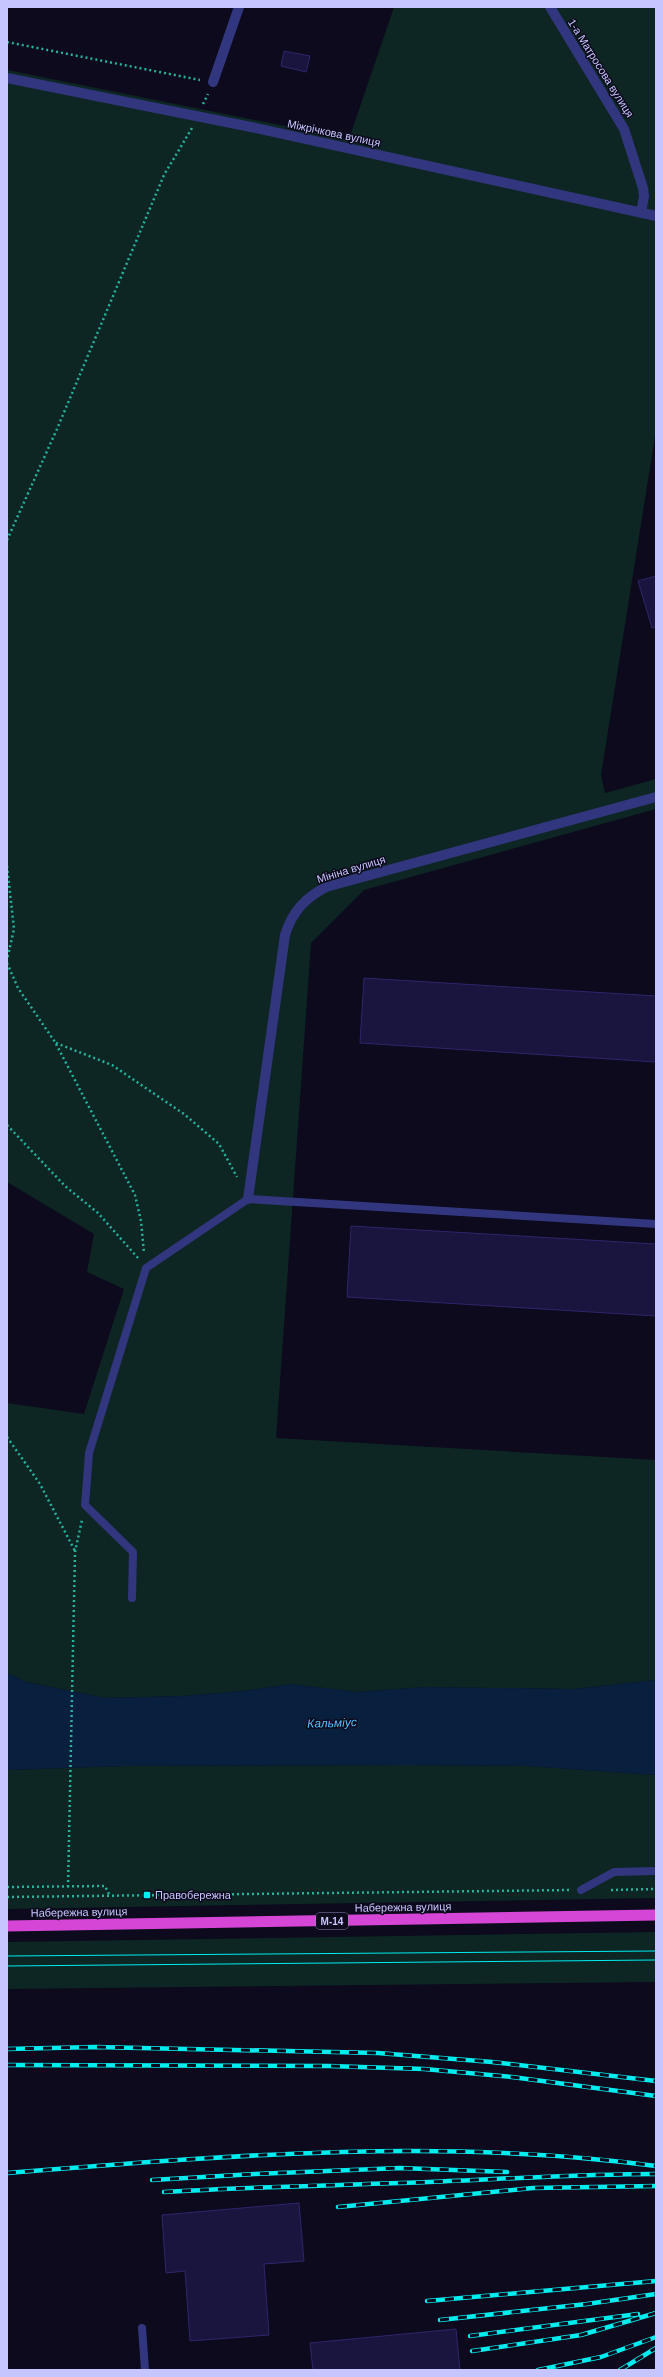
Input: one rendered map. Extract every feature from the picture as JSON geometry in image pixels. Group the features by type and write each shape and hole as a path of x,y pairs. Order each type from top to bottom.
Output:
{"highway":[{"name":"Набережна вулиця","path":"7,1926 656,1916"}],"street":[{"path":"213,82 239,7"},
{"name":"1-а Матросова вулиця","path":"550,7 624,129 643,188 644,196 641,213"},
{"name":"Міжрічкова вулиця","path":"7,78 251,127 656,216"},
{"name":"Мініна вулиця","path":"248,1199 285,935 293,915 300,906 312,895 326,888 656,797"}],"lane":[{"path":"132,1598 134,1552 85,1505 89,1453 146,1268 248,1199 656,1224"},
{"path":"581,1890 614,1872 656,1871"},
{"path":"142,2328 145,2370"}],"path":[{"path":"7,42 213,82 200,110"},
{"path":"7,540 57,429 164,176 195,122"},
{"path":"7,866 14,929 7,961 18,988 55,1042 135,1195 141,1221 146,1268"},
{"path":"55,1042 112,1065 184,1114 219,1144 248,1199"},
{"path":"7,1125 65,1186 98,1213 146,1268"},
{"path":"7,1438 40,1484 76,1552"},
{"path":"68,1887 75,1569 76,1552 85,1505"},
{"path":"7,1887 105,1886 110,1896"},
{"path":"7,1897 656,1889"}],"green space":[{"path":"394,7 656,7 656,430 601,775 605,793 656,779 656,809 364,890 311,943 276,1438 656,1460 656,1680 574,1689 425,1687 357,1692 291,1684 243,1691 184,1696 105,1698 26,1682 7,1673 7,1403 84,1414 124,1289 87,1272 94,1234 7,1182 7,70 349,139"},
{"path":"124,1766 528,1766 656,1775 656,1898 7,1909 7,1770"},
{"path":"656,1932 656,1982 7,1989 7,1942"}],"water":[{"name":"Кальміус","path":"7,1673 26,1682 105,1698 184,1696 243,1691 291,1684 357,1692 425,1687 574,1689 656,1680 656,1775 528,1766 409,1765 124,1766 7,1770"}],"building":[{"path":"284,51 310,56 306,72 281,66"},
{"path":"656,576 656,627 652,628 638,581"},
{"path":"364,978 656,996 656,1062 360,1043"},
{"path":"351,1226 656,1244 656,1316 347,1297"},
{"path":"299,2203 304,2261 264,2264 269,2335 190,2341 185,2271 166,2273 162,2215"},
{"path":"456,2329 460,2370 313,2370 310,2343"}],"tram line":[{"path":"7,1956 656,1951"},
{"path":"7,1966 656,1960"}],"railway":[{"path":"7,2049 95,2047 378,2053 492,2062 656,2081"},
{"path":"7,2065 329,2066 424,2069 512,2077 656,2096"},
{"path":"7,2173 250,2156 332,2152 413,2151 494,2152 575,2157 656,2166"},
{"path":"152,2180 400,2168 507,2172"},
{"path":"164,2192 656,2174"},
{"path":"338,2207 533,2188 656,2186"},
{"path":"427,2301 656,2281"},
{"path":"440,2320 587,2304 656,2294"},
{"path":"472,2351 581,2335 656,2313"},
{"path":"470,2336 638,2314"},
{"path":"538,2370 601,2357 656,2337"},
{"path":"620,2370 656,2348"}],"place":[{"name":"Правобережна","path":"147,1895"}]}
